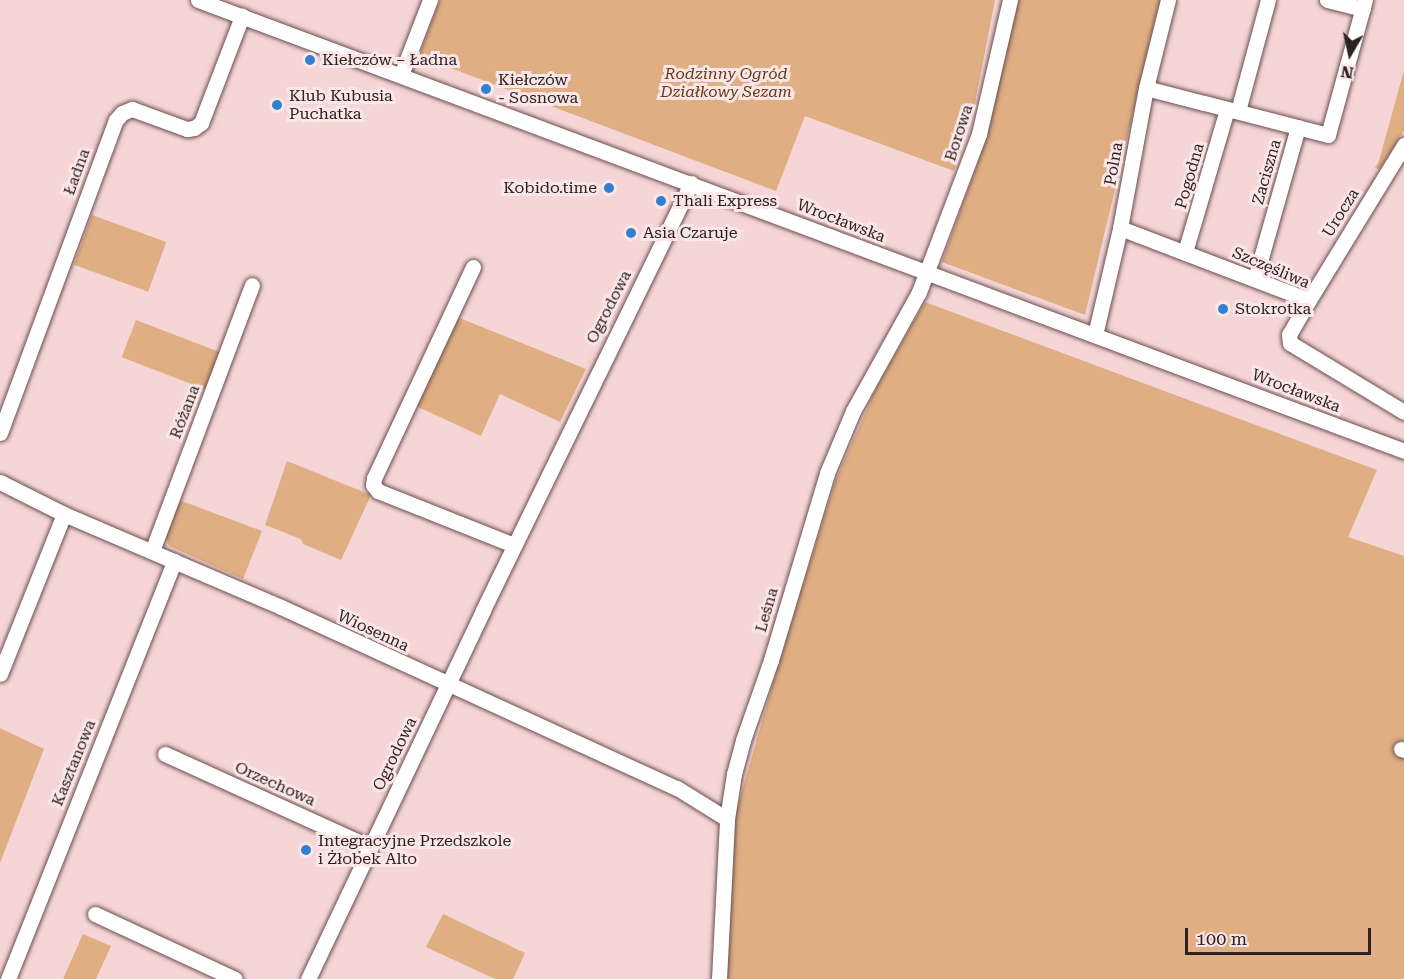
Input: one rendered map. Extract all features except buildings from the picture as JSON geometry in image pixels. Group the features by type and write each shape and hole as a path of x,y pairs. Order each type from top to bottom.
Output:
{"street":[{"name":"Wrocławska","path":"198,0 1404,451"},
{"path":"401,75 430,0"},
{"name":"Borowa","path":"927,272 979,134 1010,0"},
{"name":"Polna","path":"1095,335 1120,228 1146,88 1168,0"},
{"name":"Pogodna","path":"1185,252 1268,0"},
{"path":"1327,0 1364,5"},
{"name":"Zaciszna","path":"1255,279 1298,127 1328,135 1364,5"},
{"name":"Ładna","path":"0,433 116,120 122,113 132,109 187,129 194,128 201,123 242,16"},
{"path":"1146,88 1298,127"},
{"name":"Urocza","path":"1309,300 1404,145"},
{"name":"Ogrodowa","path":"308,979 514,545 691,183"},
{"name":"Szczęśliwa","path":"1120,228 1309,300 1289,334 1290,343 1404,412"},
{"path":"472,267 374,478 373,485 378,491 514,545"},
{"name":"Leśna","path":"719,979 727,819 743,740 771,660 827,473 853,411 927,272"},
{"name":"Różana","path":"152,551 252,285"},
{"name":"Wiosenna","path":"0,482 64,514 281,607 448,686 677,788 727,819"},
{"path":"0,674 64,514"},
{"name":"Kasztanowa","path":"8,979 174,561"},
{"name":"Orzechowa","path":"165,754 370,847"},
{"path":"95,914 235,979"}],"green space":[{"name":"Rodzinny Ogród Działkowy Sezam","path":"440,0 995,0 974,108 954,171 805,116 776,191 419,56"},
{"path":"1016,0 1160,0 1085,315 942,262 984,145"},
{"path":"1404,70 1404,131 1380,169 1375,168 1379,161"},
{"path":"92,215 166,242 148,292 74,265"},
{"path":"925,302 1377,470 1348,537 1404,556 1404,979 727,979 734,819 777,669 836,479 877,386"},
{"path":"457,317 586,369 560,422 500,394 481,436 416,406"},
{"path":"136,320 220,352 206,390 122,357"},
{"path":"287,461 371,495 341,560 303,544 301,539 265,525"},
{"path":"179,500 262,531 243,579 169,546 166,538"},
{"path":"0,728 44,749 0,863"},
{"path":"443,914 525,953 513,979 495,979 426,947"},
{"path":"83,934 111,946 96,979 63,979"}],"place":[{"name":"Kiełczów – Ładna","path":"310,60"},
{"name":"Kiełczów - Sosnowa","path":"486,89"},
{"name":"Klub Kubusia Puchatka","path":"277,105"},
{"name":"Kobido.time","path":"609,188"},
{"name":"Thali Express","path":"661,201"},
{"name":"Asia Czaruje","path":"631,233"},
{"name":"Stokrotka","path":"1223,309"},
{"name":"Integracyjne Przedszkole i Żłobek Alto","path":"306,850"}]}
